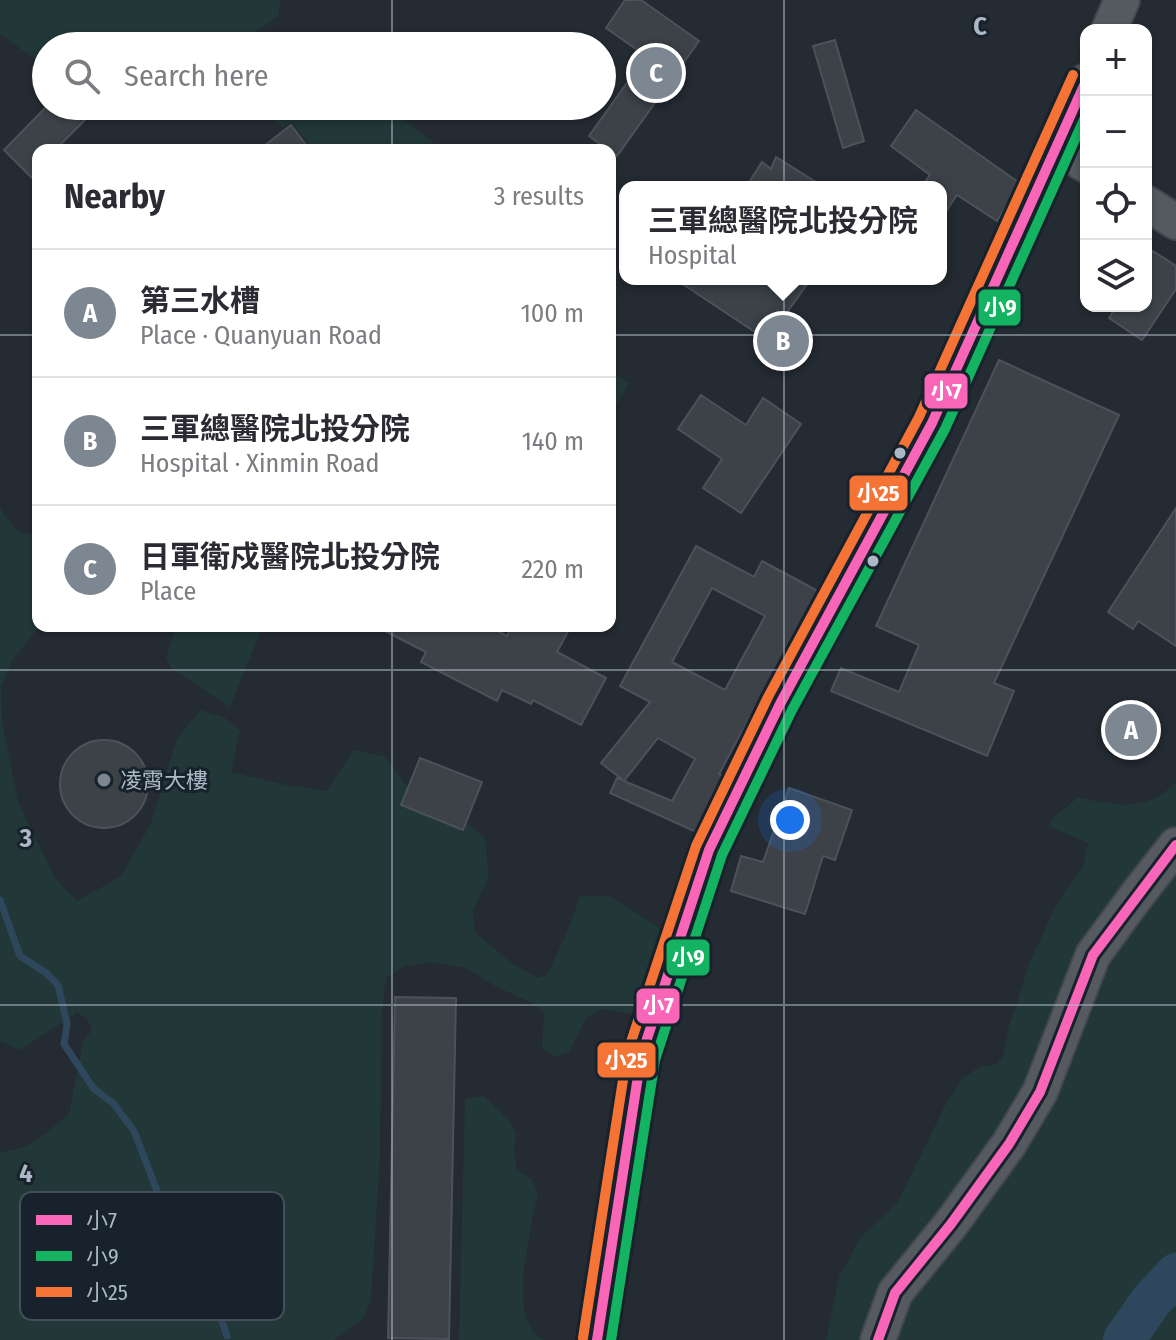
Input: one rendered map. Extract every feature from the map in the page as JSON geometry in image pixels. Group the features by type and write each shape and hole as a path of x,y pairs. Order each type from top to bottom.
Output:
{"street":[{"path":"1112,24 1122,0"},
{"path":"597,1340 641,1057 709,850 780,704 932,423 1080,94"},
{"path":"1057,146 1080,161"},
{"path":"1152,207 1176,222"},
{"path":"878,1340 895,1293 951,1224 1009,1144 1040,1092 1093,955 1176,845"}],"green space":[{"path":"0,0 281,0 278,16 255,32 32,32 32,57 0,34"},
{"path":"272,120 405,120 435,144 309,144 292,122 281,127"},
{"path":"616,375 629,383 616,406"},
{"path":"0,507 18,532 32,535 32,632 35,632 11,662 1,688 2,719 18,802 56,879 77,901 121,876 151,823 177,739 200,710 224,717 240,731 231,772 326,791 354,750 384,756 408,788 401,806 462,830 466,822 485,838 489,876 473,911 475,932 509,961 537,978 547,975 580,896 610,896 658,927 662,940 643,1006 633,1014 603,1009 586,1018 569,1052 555,1057 542,1049 544,1012 466,968 431,962 404,966 386,978 382,1010 380,1155 371,1299 364,1318 334,1340 0,1340 0,1153 25,1147 69,1114 83,1041 92,1030 87,1018 77,1013 20,1050 0,1041"},
{"path":"175,632 261,632 230,707 171,668 166,657"},
{"path":"1176,782 1176,1340 826,1340 839,1277 861,1237 898,1202 944,1107 962,1079 979,1067 997,1064 1004,1054 1009,1027 1029,964 1056,905 1083,866 1088,843 1050,827 1051,820 1077,798 1130,805 1152,799"},
{"path":"484,1096 509,1120 516,1134 514,1150 517,1169 532,1181 537,1192 525,1264 523,1301 533,1331 544,1340 459,1340 465,1099"}],"building":[{"path":"625,0 641,0 699,41 617,156 616,144 600,144 589,136 600,120 616,120 616,98 646,56 616,32 606,28"},
{"path":"835,40 864,141 843,148 813,46"},
{"path":"916,110 1018,182 997,221 957,195 947,210 947,181 926,181 930,175 891,146"},
{"path":"33,120 85,120 61,144 32,144 32,178 4,150"},
{"path":"291,125 305,144 267,144"},
{"path":"776,157 814,181 750,181 762,162 771,169"},
{"path":"1152,253 1176,266 1176,289 1142,340 1109,318 1113,312 1152,312"},
{"path":"684,285 807,285 767,340"},
{"path":"999,360 1119,415 994,683 1014,691 987,756 831,691 841,668 899,692 919,645 876,626"},
{"path":"701,395 746,425 763,398 801,424 741,513 703,488 722,459 678,429"},
{"path":"1176,508 1176,646 1138,621 1133,629 1108,612"},
{"path":"696,546 754,577 762,561 818,591 719,774 723,776 696,832 610,793 617,778 623,780 601,763 650,702 620,686","holes":["712,588 765,616 725,690 672,662","658,738 695,759 672,801 624,781"]},
{"path":"387,632 499,632 507,636 509,632 568,632 557,652 606,678 581,725 533,700 531,704 502,690 497,701 421,662 426,652"},
{"name":"凌霄大樓","path":"104,740 121,743 135,753 145,767 148,784 145,801 135,815 121,825 104,828 87,825 73,815 63,801 60,784 63,767 73,753 87,743"},
{"path":"420,758 482,782 463,830 401,805"},
{"path":"789,788 852,810 835,860 823,856 805,914 731,891 741,856 763,862"},
{"path":"395,997 456,998 449,1339 388,1338"}],"waterway":[{"path":"0,900 20,956 45,972 58,985 67,1024 64,1044 94,1089 113,1103 134,1131 158,1192"},
{"path":"1124,1340 1151,1301 1176,1274"},
{"path":"221,1320 227,1336"}],"transit line":[{"name":"小25","path":"583,1338 627,1054 696,846 768,697 919,417 1073,75"},
{"name":"小7","path":"597,1340 641,1057 709,850 780,704 932,423 1080,94"},
{"name":"小9","path":"611,1340 655,1060 722,855 792,710 945,429 1080,128"},
{"name":"小7","path":"878,1340 895,1293 951,1224 1009,1144 1040,1092 1093,955 1176,845"}],"place":[{"name":"日軍衛戍醫院北投分院","path":"656,73"},
{"name":"三軍總醫院北投分院","path":"783,341"},
{"name":"第三水槽","path":"1131,730"},
{"name":"凌霄大樓","path":"104,780"}]}
